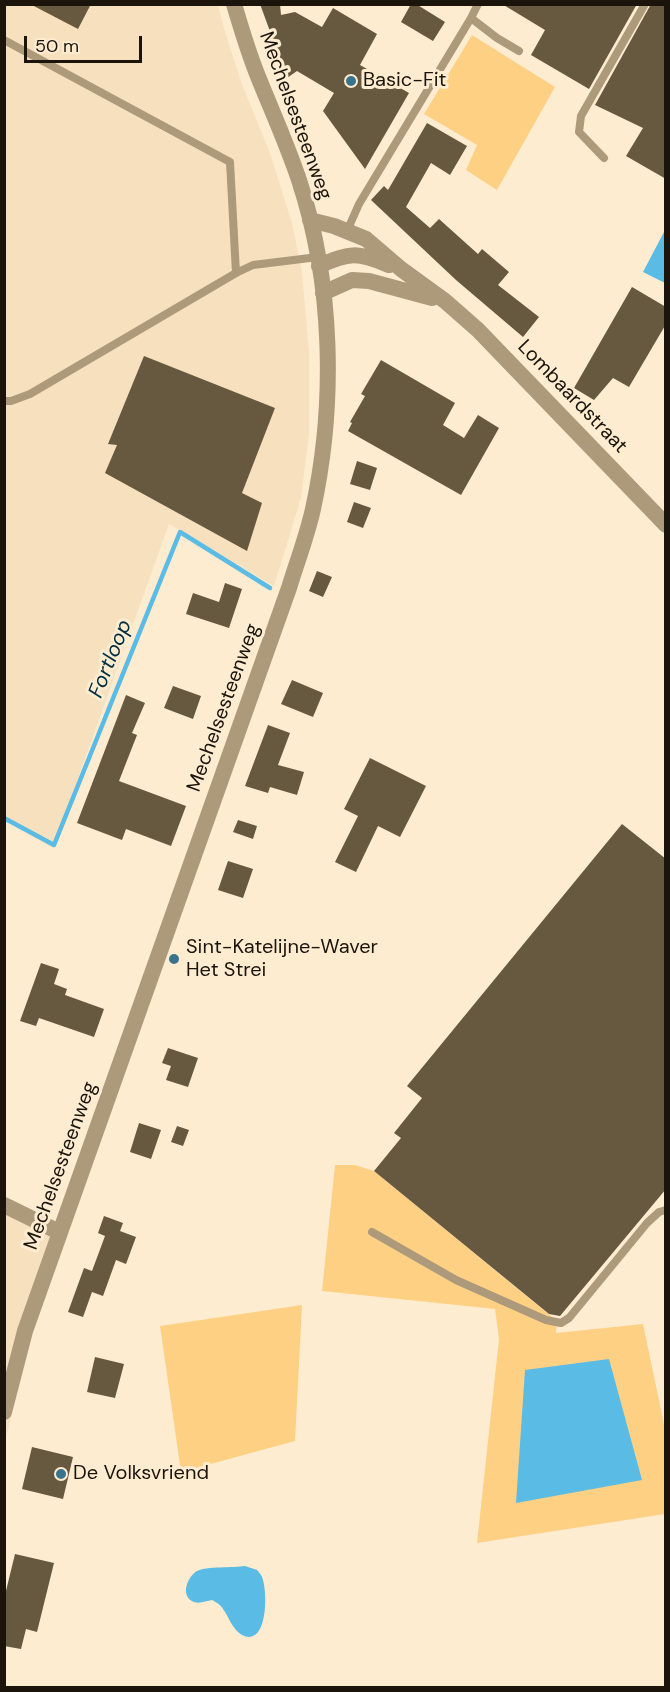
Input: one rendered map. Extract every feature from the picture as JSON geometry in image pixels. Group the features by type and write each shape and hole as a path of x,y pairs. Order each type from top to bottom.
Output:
{"street":[{"name":"Mechelsesteenweg","path":"4,1412 25,1331 59,1232 302,547 312,511 325,434 327,348 323,293 310,220 299,180 256,71 234,4"},
{"name":"Lombaardstraat","path":"310,220 334,226 366,239 401,269 445,301 478,330 666,525"},
{"name":"Lombaardstraat","path":"318,262 348,255 366,256 401,269"},
{"name":"Lombaardstraat","path":"323,293 352,280 361,280 445,301"},
{"path":"4,1205 59,1232"}],"lane":[{"path":"347,231 359,204 478,4"},
{"path":"604,158 579,132 581,116 645,4"},
{"path":"471,18 519,51"},
{"path":"4,40 230,162 237,273"},
{"path":"4,401 30,394 253,265 318,262"},
{"path":"372,1232 456,1280 546,1320 561,1323 569,1318 646,1223 658,1212 666,1210"}],"shaded area":[{"path":"4,5 218,5 241,82 270,153 292,223 302,272 309,353 309,433 301,498 274,586 169,524 53,848 5,821"},
{"path":"472,35 555,87 497,190 466,170 477,145 424,114"},
{"path":"335,1165 355,1165 374,1171 557,1321 556,1333 643,1324 665,1429 665,1514 477,1543 499,1339 495,1309 322,1291"},
{"path":"5,1204 59,1232 5,1441"},
{"path":"302,1305 295,1441 181,1472 160,1326"}],"water":[{"path":"664,232 666,233 665,283 643,272"},
{"path":"609,1359 642,1480 516,1503 525,1370"},
{"path":"245,1566 257,1570 262,1576 265,1594 261,1626 251,1637 242,1635 236,1630 218,1604 212,1600 194,1602 189,1599 186,1591 188,1581 197,1571 207,1568"}],"building":[{"path":"30,4 91,4 78,29"},
{"name":"Basic-Fit","path":"260,4 280,4 281,15 295,12 322,27 333,8 377,34 360,65 409,93 365,169 323,111 334,93 297,71 287,78"},
{"path":"411,4 416,4 445,22 433,41 401,22"},
{"path":"502,4 637,4 589,89 531,55 545,30"},
{"path":"651,4 666,4 666,179 626,156 643,128 595,105"},
{"path":"427,123 467,146 450,175 431,163 406,207 430,228 439,219 478,254 482,249 509,272 498,285 539,317 523,337 456,280 371,200 384,186 388,190"},
{"path":"632,287 666,307 666,324 629,387 613,378 594,400 574,388"},
{"path":"144,356 275,408 242,493 262,503 247,551 105,473 117,445 108,444"},
{"path":"381,360 455,403 443,425 464,438 478,415 499,428 461,495 348,431 352,423 350,422 365,396 361,394"},
{"path":"357,461 377,468 370,490 350,484"},
{"path":"354,502 371,508 363,528 347,522"},
{"path":"317,571 332,577 323,597 309,591"},
{"path":"225,583 242,589 229,628 186,614 193,593 219,602"},
{"path":"292,680 323,693 313,717 281,704"},
{"path":"173,686 201,696 193,719 164,708"},
{"path":"126,695 145,703 132,733 137,735 119,781 186,806 171,846 126,829 122,840 77,823"},
{"path":"268,725 290,733 278,765 304,772 297,795 270,787 268,793 245,786"},
{"path":"370,758 426,786 400,837 378,826 356,872 335,862 358,816 344,809"},
{"path":"238,820 257,826 253,839 233,832"},
{"path":"622,824 666,859 666,1189 560,1316 549,1314 374,1171 401,1138 394,1133 422,1098 407,1086"},
{"path":"228,861 253,869 243,898 218,890"},
{"path":"41,963 59,969 54,984 67,989 65,995 104,1009 94,1037 39,1018 36,1026 20,1021"},
{"path":"168,1048 198,1058 188,1087 166,1080 171,1066 162,1063"},
{"path":"139,1123 161,1130 151,1159 130,1152"},
{"path":"177,1126 189,1130 183,1146 171,1142"},
{"path":"104,1216 123,1223 120,1231 136,1237 126,1264 116,1260 103,1296 92,1292 83,1317 68,1312 84,1268 92,1271 105,1236 98,1233"},
{"path":"95,1357 124,1364 115,1398 87,1392"},
{"path":"32,1447 73,1457 63,1499 22,1489"},
{"path":"15,1554 54,1563 37,1632 26,1629 21,1649 4,1646 4,1599"}],"waterway":[{"name":"Fortloop","path":"4,818 54,845 180,532 270,588"}],"place":[{"name":"Basic-Fit","path":"351,81"},
{"name":"Sint-Katelijne-Waver Het Strei","path":"174,959"},
{"name":"De Volksvriend","path":"61,1474"}]}
